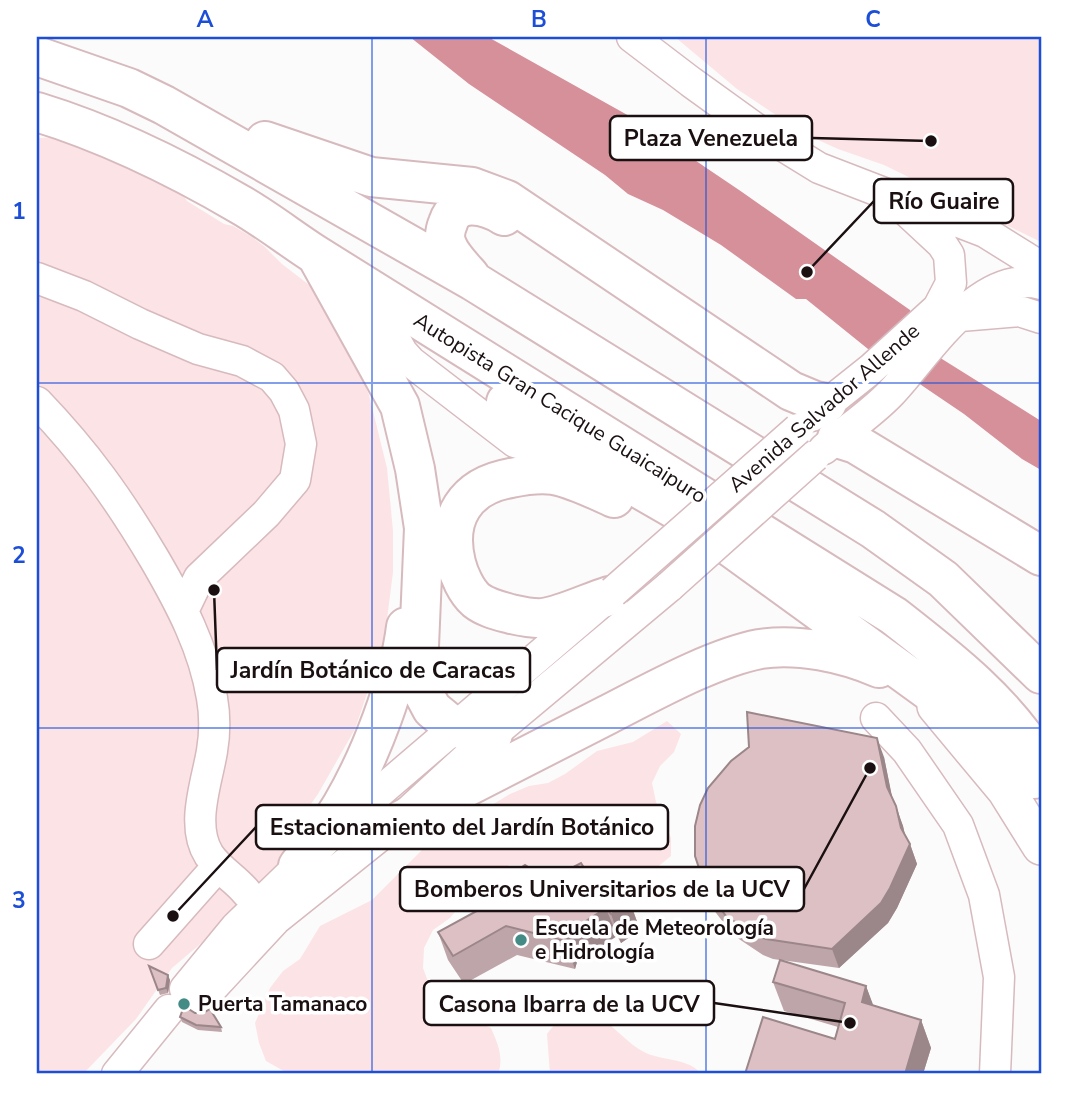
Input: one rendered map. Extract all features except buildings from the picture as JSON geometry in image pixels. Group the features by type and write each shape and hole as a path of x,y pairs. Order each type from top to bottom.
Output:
{"highway":[{"path":"37,55 98,76 164,105 353,172 371,177 472,187 507,200 791,391 815,401 815,431"},
{"path":"164,105 473,281 873,529 943,579 1041,641"},
{"name":"Autopista Gran Cacique Guaicaipuro","path":"37,112 100,133 141,151 243,206 316,255 894,617 945,656 987,695 1017,725 1041,762"},
{"path":"473,281 447,246 445,237 451,215 460,208 473,205 492,209 505,216 815,431 856,444 1041,556"},
{"path":"316,255 380,312 579,454 692,519 970,720 1009,753 1041,786"},
{"path":"316,255 400,406 415,470 424,528 420,677 432,709 455,728 493,734"},
{"path":"298,866 342,805 357,775 391,688 405,634 411,586 411,527 389,409 370,351"},
{"path":"611,594 543,618 520,616 494,609 477,600 465,586 451,544 453,528 462,505 479,490 505,479 551,474 578,481 631,507 661,516 692,519"},
{"path":"943,579 1041,674"},
{"path":"396,823 634,701 731,656 762,649 798,648 863,661 920,686"}],"main road":[{"path":"920,686 1006,790 1041,846"}],"street":[{"path":"632,37 759,131 819,168 1041,255"},
{"name":"Avenida Salvador Allende","path":"261,905 298,866 378,792 611,594 815,431 889,395 949,312 951,283 949,255 943,244 883,191"},
{"path":"1003,242 1041,267"},
{"path":"37,278 198,349 242,361 272,377 284,391 294,410 301,444 295,480 266,514 199,578 183,611"},
{"path":"949,312 1016,281 1041,284"},
{"path":"949,312 1019,311 1041,318"},
{"name":"Avenida Salvador Allende","path":"261,905 396,823 493,734 670,586 871,369 949,312"},
{"path":"37,402 89,460 116,496 183,611 198,647 212,698 214,733 201,819 207,851 218,866 261,905 191,998 139,1074"},
{"path":"876,718 907,751 958,825 984,895 999,977 995,1074"},
{"path":"149,944 218,866"},
{"path":"117,1074 191,998"}],"shaded area":[{"path":"410,37 488,37 631,117 742,192 910,310 934,354 1041,421 1041,470 868,349 806,299 796,299 721,245 663,210 628,194 605,175 469,84"},
{"path":"675,37 1041,37 1041,242 884,165 803,133 737,89"},
{"path":"66,137 110,156 115,163 180,191 187,201 224,224 252,237 317,291 350,347 369,395 387,468 393,531 393,572 384,643 355,729 318,794 284,842 284,866 224,924 172,968 136,1019 83,1074 37,1074 37,138"},
{"path":"667,721 681,734 674,752 660,766 652,783 656,802 671,838 671,856 655,869 614,870 574,865 509,865 475,887 450,918 433,930 424,948 423,968 430,987 457,1013 491,1028 500,1057 498,1074 289,1074 266,1061 255,1023 270,988 283,971 300,959 320,926 372,900 443,829 477,814 510,794 529,786 548,783 597,751 633,742"},
{"path":"592,1013 646,1053 690,1065 701,1074 550,1074 547,1034 566,1017"}],"place":[{"name":"Plaza Venezuela","path":"931,141"},
{"name":"Río Guaire","path":"807,272"},
{"name":"Jardín Botánico de Caracas","path":"214,590"},
{"name":"Bomberos Universitarios de la UCV","path":"870,768"},
{"name":"Estacionamiento del Jardín Botánico","path":"173,916"},
{"name":"Escuela de Meteorología e Hidrología","path":"521,940"},
{"name":"Puerta Tamanaco","path":"184,1004"},
{"name":"Casona Ibarra de la UCV","path":"850,1023"}]}
